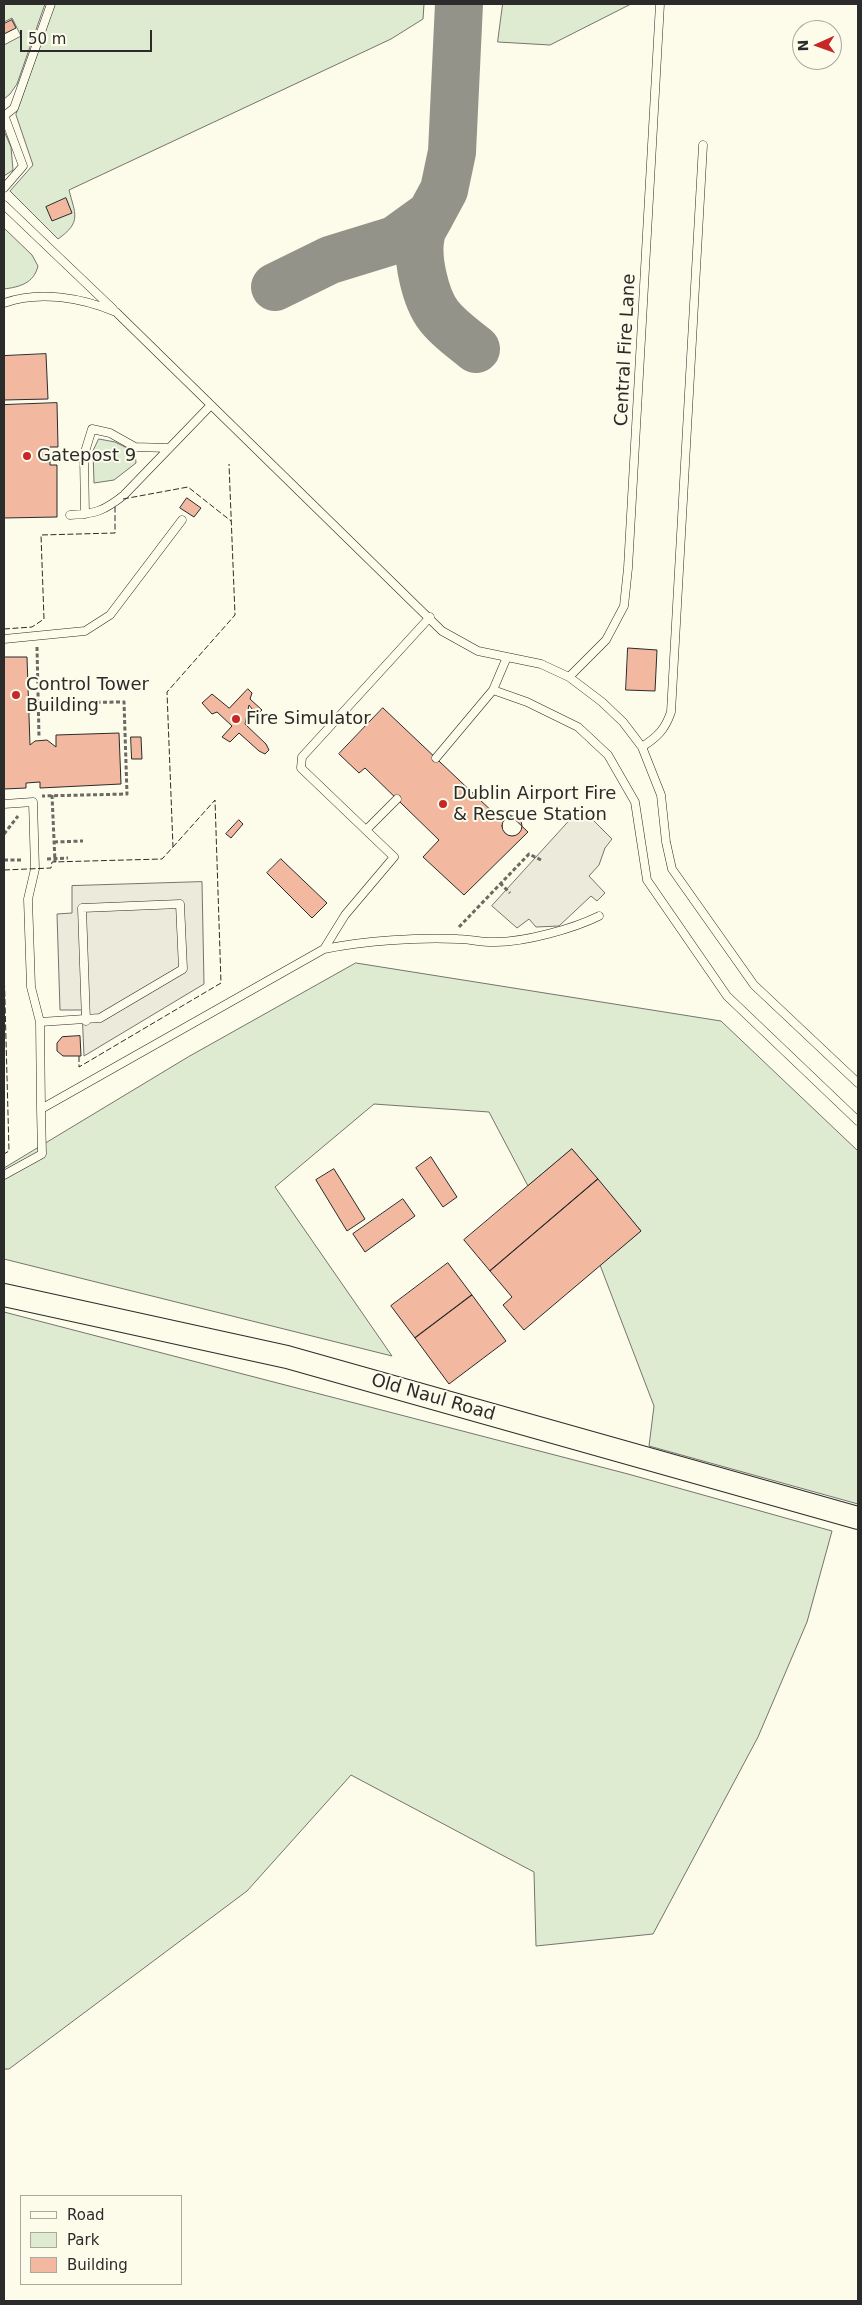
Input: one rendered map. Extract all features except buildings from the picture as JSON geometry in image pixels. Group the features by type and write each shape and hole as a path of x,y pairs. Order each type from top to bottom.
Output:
{"main road":[{"name":"Old Naul Road","path":"4,1295 287,1357 858,1518"}],"lane":[{"path":"4,188 22,166 4,115 14,108 51,4"},
{"name":"Central Fire Lane","path":"568,677 606,640 624,606 629,558 660,4"},
{"path":"642,747 659,736 667,725 671,712 703,145"},
{"path":"4,205 430,617 442,631 478,651 541,664 568,677 602,702 623,722 642,747 661,795 666,842 672,869 754,985 858,1083"},
{"path":"4,303 24,298 56,297 82,301 116,312"},
{"path":"70,515 99,512 124,495 211,405"},
{"path":"85,514 84,454 92,429 110,433 135,448 169,448"},
{"path":"4,639 85,631 110,615 182,520"},
{"path":"324,949 345,915 394,857 301,768 302,757 430,617"},
{"path":"436,758 493,690 506,657"},
{"path":"493,690 527,702 578,727 608,755 635,802 647,880 727,996 858,1121"},
{"path":"366,830 397,799"},
{"path":"4,804 34,802 35,869 28,899 28,909 31,987 40,1022 42,1154 4,1176"},
{"path":"40,1022 86,1021 100,1018 183,969 180,904 82,908 86,1021"},
{"path":"41,1109 324,949 352,944 403,941 457,939 495,942 526,940 585,923 599,916"}],"path":[{"path":"37,637 40,737"},
{"path":"34,802 43,796 52,795 128,794 124,702 38,703"},
{"path":"52,795 55,862"},
{"path":"54,842 83,841"},
{"path":"456,930 529,854 541,860"},
{"path":"500,883 510,893"}],"green space":[{"path":"4,4 45,4 17,84 4,99 4,45 21,36 12,18 4,22"},
{"path":"55,4 424,4 423,19 391,39 69,190 75,217 74,222 71,228 58,239 10,191 33,165 16,115"},
{"path":"503,4 631,4 550,45 498,42"},
{"path":"4,131 11,147 13,170 4,176"},
{"path":"4,228 32,255 38,266 36,272 26,283 4,289"},
{"path":"99,439 115,442 135,452 136,463 114,480 94,483 93,451"},
{"path":"356,963 721,1021 858,1151 858,1504 649,1446 654,1406 600,1265 641,1231 572,1149 528,1186 489,1112 374,1104 275,1187 392,1356 4,1259 4,1168 188,1057"},
{"path":"4,1312 628,1474 832,1531 807,1622 758,1737 653,1934 536,1946 534,1872 351,1775 247,1891 9,2069 4,2069"}],"shaded area":[{"path":"581,808 612,839 605,848 599,865 589,876 605,893 597,901 591,896 559,926 536,927 529,919 517,928 492,906"},
{"path":"202,882 204,984 84,1056 82,1010 60,1010 57,914 72,913 72,886"}],"taxiway":[{"path":"275,287 330,260 395,240 431,214 444,190 452,152 459,4"},
{"path":"431,214 421,235 420,244 421,266 426,288 434,308 443,321 476,349"}],"fence":[{"path":"4,870 51,868 52,862 162,859 173,847 167,692 235,615 229,464"},
{"path":"123,499 188,487 231,521"},
{"path":"4,629 32,627 44,619 41,535 115,533 115,504"},
{"path":"79,1056 79,1067 221,983 215,800 173,847"},
{"path":"4,965 9,1151 4,1154"}],"place":[{"name":"Gatepost 9","path":"27,456"},
{"name":"Control Tower Building","path":"16,695"},
{"name":"Fire Simulator","path":"236,719"},
{"name":"Dublin Airport Fire & Rescue Station","path":"443,804"}]}
